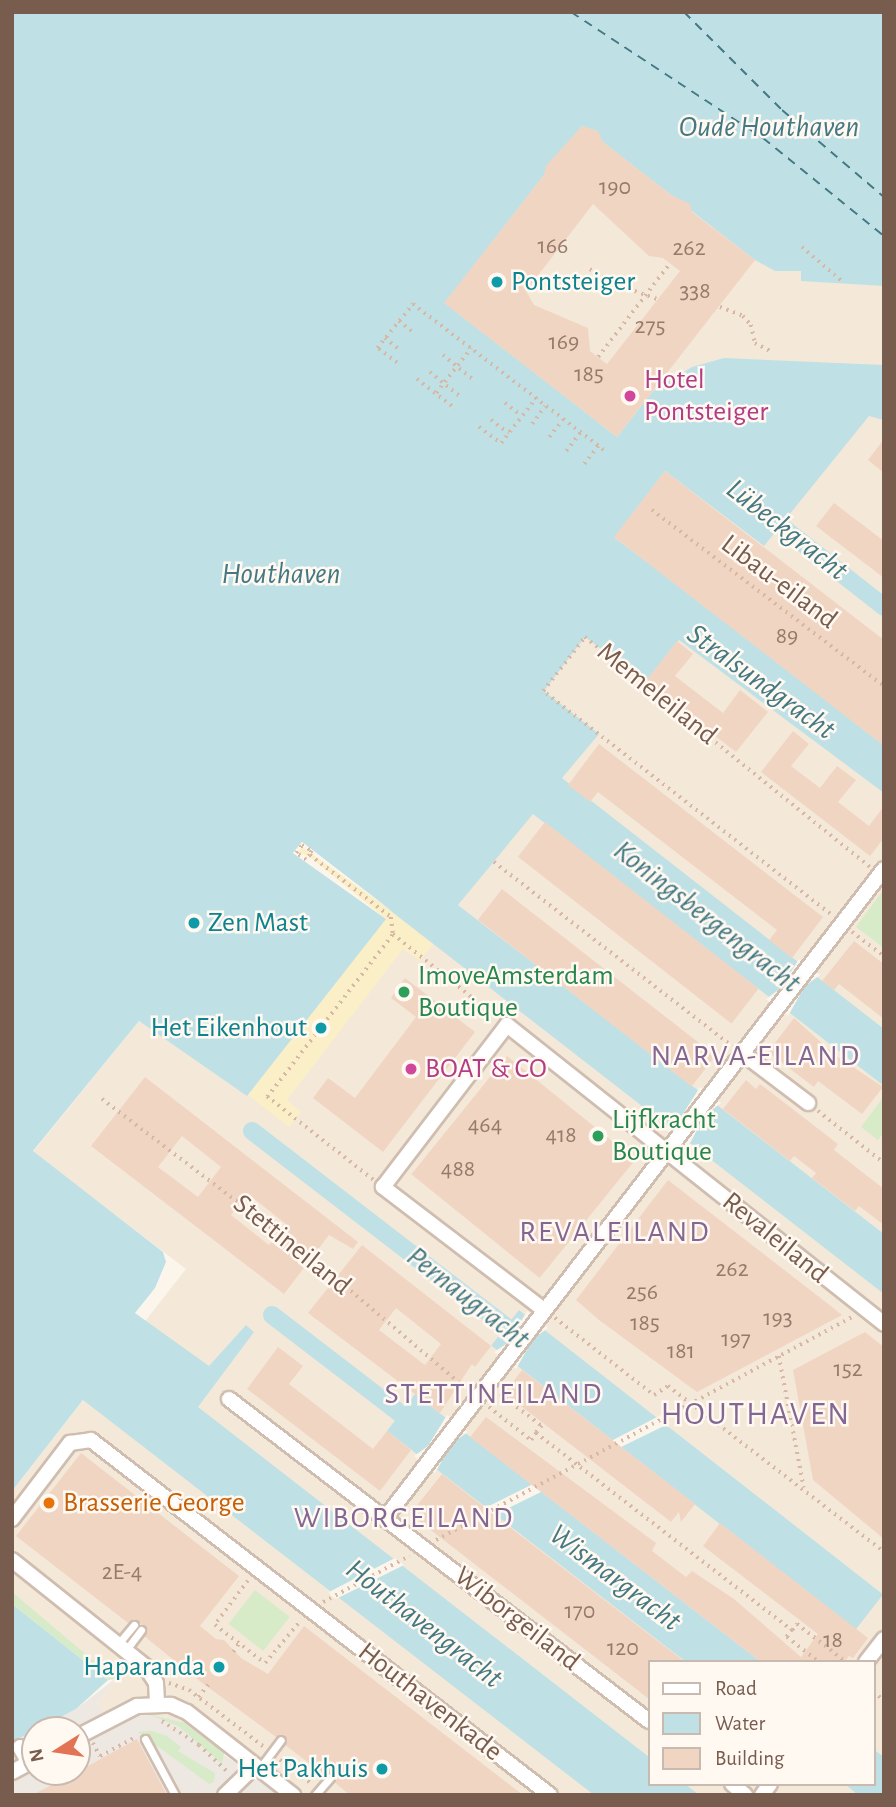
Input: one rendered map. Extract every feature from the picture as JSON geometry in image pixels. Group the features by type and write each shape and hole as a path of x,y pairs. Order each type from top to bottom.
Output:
{"street":[{"path":"386,1517 881,872"},
{"path":"507,1025 383,1187 543,1312"},
{"name":"Revaleiland","path":"507,1025 671,1145 884,1324"},
{"path":"741,1053 808,1103"},
{"name":"Wiborgeiland","path":"229,1399 648,1720"},
{"name":"Houthavenkade","path":"12,1519 70,1443 87,1439 550,1795"},
{"path":"12,1560 145,1666 156,1683 157,1703"},
{"path":"868,1660 880,1644"},
{"path":"91,1730 137,1706 157,1703 187,1712 293,1795"},
{"path":"225,1795 242,1783 257,1767"}],"lane":[{"path":"122,1647 134,1625"},
{"path":"122,1647 141,1630"},
{"path":"145,1739 175,1795"},
{"path":"257,1767 281,1740"},
{"path":"317,1792 330,1778"}],"path":[{"path":"802,247 843,282"},
{"path":"598,357 670,263"},
{"path":"590,269 644,297 657,299"},
{"path":"397,363 377,348 413,304 606,452"},
{"path":"719,307 743,316 751,325 755,343 772,352"},
{"path":"399,321 413,332"},
{"path":"385,338 400,350"},
{"path":"436,393 471,348"},
{"path":"443,355 473,379"},
{"path":"429,372 460,396"},
{"path":"417,379 456,409"},
{"path":"479,427 501,443 536,398"},
{"path":"505,403 522,416"},
{"path":"532,424 545,405"},
{"path":"549,438 564,419"},
{"path":"492,420 509,433"},
{"path":"566,451 581,432"},
{"path":"584,464 598,446"},
{"name":"Libau-eiland","path":"652,510 884,686"},
{"name":"Memeleiland","path":"881,872 585,637 543,691 884,956"},
{"path":"302,845 312,851 310,855 306,860 296,853 302,845"},
{"path":"310,855 391,917 393,934 267,1097 383,1187"},
{"path":"494,862 741,1053"},
{"path":"393,934 507,1025"},
{"name":"Stettineiland","path":"102,1099 319,1264 531,1440 542,1426 488,1384"},
{"path":"808,1103 884,1163"},
{"path":"326,1600 865,1310"},
{"path":"543,1312 654,1395 668,1386 884,1552"},
{"path":"779,1356 804,1490"},
{"name":"Stettineiland","path":"536,1433 792,1630"},
{"path":"258,1568 215,1625 265,1663 310,1609"},
{"name":"Stettineiland","path":"816,1660 787,1637 797,1624 843,1660"},
{"path":"233,1652 239,1643"},
{"path":"156,1683 177,1684 198,1697 317,1792"},
{"path":"198,1697 208,1685"},
{"path":"153,1720 176,1728 242,1783"},
{"path":"91,1746 100,1756 138,1736 145,1739"}],"shaded area":[{"path":"581,103 884,262 884,1795 278,1795 185,1723 111,1728 98,1703 115,1679 12,1598 12,1491 186,1269 33,1152 139,1021 247,1095 392,911 418,931 543,691 585,637 425,313"},
{"path":"115,1679 98,1703 111,1727 141,1715 175,1718 278,1795 12,1795 12,1740 21,1736 21,1786 91,1786 91,1716 62,1716 76,1709"}],"green space":[{"path":"884,889 884,948 856,927"},
{"path":"882,1099 884,1132 878,1140 861,1127"},
{"path":"255,1590 290,1617 263,1651 229,1624"},
{"path":"12,1592 115,1679 108,1680 12,1604"},
{"path":"147,1714 185,1723 224,1753 222,1764 178,1726"},
{"path":"152,1731 167,1736 181,1747 178,1751 215,1773 214,1782 209,1784 138,1732"}],"sand":[{"name":"Het Eikenhout","path":"302,842 433,944 420,961 403,949 287,1100 301,1112 289,1127 248,1095 386,919 293,853"}],"water":[{"name":"Houthaven","path":"12,12 884,12 884,286 801,281 801,271 775,271 755,260 582,126 445,303 617,437 653,391 692,367 724,358 884,365 884,420 869,416 764,546 665,471 615,538 884,740 884,793 679,640 645,682 585,637 544,691 599,734 562,778 884,1029 884,1086 533,814 458,905 884,1234 884,1294 302,842 293,853 386,919 247,1096 139,1021 33,1151 163,1252 166,1262 155,1288 135,1313 209,1366 246,1325 254,1332 198,1407 648,1756 648,1786 688,1786 699,1795 594,1795 83,1400 12,1491"},
{"path":"519,1310 883,1594 855,1630 491,1345"},
{"path":"415,1394 758,1660 683,1660 387,1431"},
{"path":"12,1604 108,1680 76,1709 62,1716 21,1716 21,1737 12,1742"},
{"path":"875,1750 884,1757 884,1795 858,1795 847,1786 875,1786"}],"pier":[{"path":"302,842 392,911 302,847 298,852 310,857 386,919 293,853"},
{"path":"799,959 820,975 805,986 788,1016 766,999 781,988"},
{"path":"700,1087 721,1103 705,1115 688,1147 665,1129 681,1117"},
{"path":"527,1311 548,1328 533,1339 516,1369 494,1352 509,1342"},
{"path":"447,1415 468,1432 452,1443 435,1473 414,1456 428,1446"},
{"path":"661,1415 670,1423 619,1448 611,1441"},
{"path":"535,1483 545,1490 492,1516 485,1508"},
{"path":"395,1558 404,1565 336,1599 331,1596 329,1592"}],"building":[{"name":"Pontsteiger","path":"582,126 598,131 603,142 671,195 690,204 692,212 755,260 617,437 444,303 544,175 546,166","holes":["593,204 649,256 663,258 680,271 607,364 590,351 588,328 534,305 526,291"]},
{"path":"884,439 884,473 868,460"},
{"path":"665,471 884,640 884,746 614,537"},
{"path":"834,503 884,541 884,578 816,526"},
{"path":"677,641 693,654 675,676 723,713 740,690 768,712 736,752 645,682"},
{"path":"793,731 809,744 791,766 820,788 837,766 856,780 838,802 869,826 884,806 884,838 870,856 761,772"},
{"path":"599,744 823,917 792,958 769,940 777,930 598,792 590,802 568,785"},
{"path":"545,822 759,989 731,1024 518,857"},
{"path":"502,889 716,1056 692,1087 478,920"},
{"path":"854,941 884,964 884,1019 839,984 834,990 822,981"},
{"name":"BOAT & CO","path":"405,978 475,1032 383,1152 313,1098 328,1078 355,1098 416,1017 391,998"},
{"path":"794,1018 835,1055 883,1087 862,1114 818,1081 814,1087 768,1052"},
{"path":"507,1056 635,1160 540,1278 411,1174"},
{"path":"145,1077 358,1242 353,1249 329,1235 284,1294 91,1146","holes":["182,1136 221,1167 198,1197 158,1167","248,1194 286,1224 269,1245 231,1215"]},
{"path":"746,1080 756,1089 760,1084 838,1144 834,1150 884,1189 884,1225 859,1206 855,1211 812,1178 816,1173 794,1156 790,1161 723,1109"},
{"path":"668,1180 842,1315 697,1392 599,1320 576,1300"},
{"path":"362,1245 491,1346 475,1367 472,1364 440,1413 308,1313","holes":["396,1308 441,1344 425,1365 379,1330"]},
{"path":"865,1332 884,1347 884,1539 813,1480 793,1370"},
{"path":"278,1347 303,1366 289,1384 373,1449 387,1431 411,1450 380,1491 247,1389"},
{"path":"522,1370 695,1504 681,1522 679,1512 671,1522 508,1396 506,1391"},
{"path":"486,1417 656,1543 652,1551 686,1577 692,1571 734,1599 801,1657 818,1634 703,1546 720,1523 868,1638 853,1658 849,1656 846,1660 758,1660 470,1437"},
{"path":"81,1453 239,1576 200,1626 216,1639 224,1640 241,1658 268,1674 304,1626 523,1795 350,1795 334,1782 333,1773 325,1775 285,1745 284,1735 276,1737 201,1682 144,1636 145,1626 134,1619 128,1623 16,1536"},
{"path":"442,1474 682,1660 648,1660 648,1698 410,1514"},
{"path":"137,1739 167,1795 32,1795 50,1786 91,1786 91,1764"}],"waterway":[{"name":"Lübeckgracht","path":"763,512 884,607"},
{"name":"Pernaugracht","path":"252,1131 523,1340"},
{"name":"Wismargracht","path":"272,1315 419,1428"}],"ferry route":[{"path":"571,12 763,138 884,236"},
{"path":"684,12 782,110 884,197"}],"place":[{"name":"Pontsteiger","path":"497,282"},
{"name":"Hotel Pontsteiger","path":"630,396"},
{"name":"Zen Mast","path":"194,923"},
{"name":"ImoveAmsterdam Boutique","path":"404,992"},
{"name":"Het Eikenhout","path":"321,1028"},
{"name":"BOAT & CO","path":"411,1069"},
{"name":"Lijfkracht Boutique","path":"598,1136"},
{"name":"Brasserie George","path":"49,1503"},
{"name":"Haparanda","path":"219,1667"},
{"name":"Het Pakhuis","path":"382,1769"}],"district":[{"name":"NARVA-EILAND","path":"756,1056"},
{"name":"REVALEILAND","path":"615,1232"},
{"name":"STETTINEILAND","path":"494,1394"},
{"name":"HOUTHAVEN","path":"756,1414"},
{"name":"WIBORGEILAND","path":"404,1518"}],"water label":[{"name":"Oude Houthaven","path":"769,127"},
{"name":"Stralsundgracht","path":"761,682"},
{"name":"Koningsbergengracht","path":"707,917"},
{"name":"Houthavengracht","path":"424,1624"}]}
